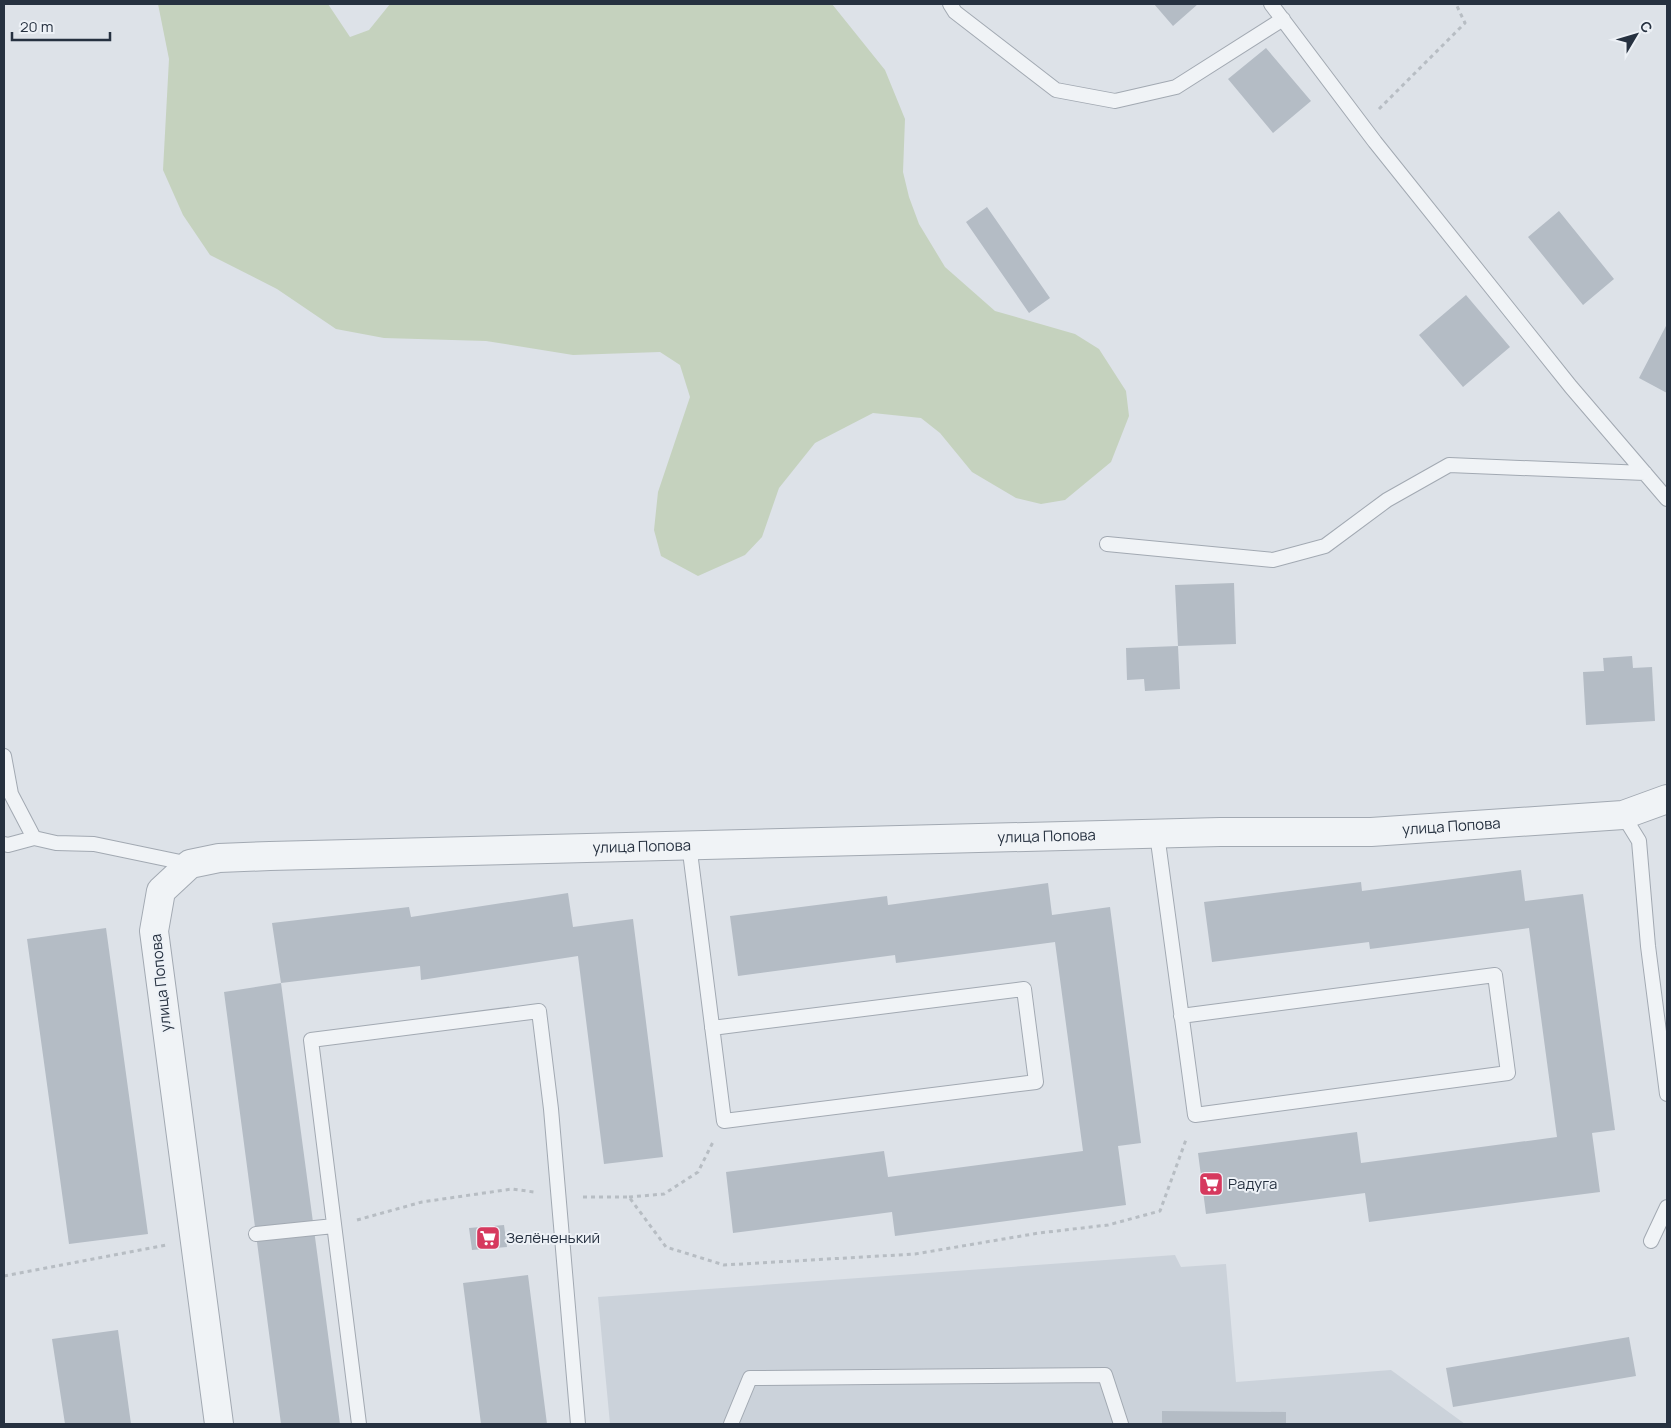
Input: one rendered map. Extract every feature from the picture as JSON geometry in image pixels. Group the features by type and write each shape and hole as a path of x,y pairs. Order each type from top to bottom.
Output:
{"street":[{"name":"улица Попова","path":"218,1424 154,931 161,891 190,864 219,858 688,844 1157,834 1372,832 1623,815 1667,799"}],"lane":[{"path":"950,4 955,12 1056,90 1115,101 1176,87 1283,19"},
{"path":"1271,4 1363,125 1571,386 1667,499"},
{"path":"1107,544 1273,560 1325,546 1388,500 1449,465 1645,473"},
{"path":"4,756 11,794 34,838"},
{"path":"1623,815 1639,841 1648,946 1667,1094"},
{"path":"1157,834 1194,1115 1508,1073 1495,975 1181,1016"},
{"path":"4,844 34,838 56,843 94,844 190,864"},
{"path":"688,844 724,1121 1036,1082 1024,989 712,1028"},
{"path":"359,1424 311,1040 539,1011 551,1109 578,1424"},
{"path":"1651,1241 1667,1207"},
{"path":"256,1234 334,1226"},
{"path":"731,1424 750,1378 1105,1375 1121,1424"}],"path":[{"path":"1363,125 1465,23 1456,4"},
{"path":"629,1197 666,1247 724,1265 915,1254 1040,1233 1108,1225 1160,1211 1180,1161 1194,1115"},
{"path":"334,1226 422,1202 512,1188 559,1196 629,1197 664,1194 698,1172 724,1121"},
{"path":"4,1276 194,1240"}],"shaded area":[{"path":"1175,1255 1181,1267 1226,1264 1236,1382 1391,1370 1465,1424 610,1424 598,1297"}],"green space":[{"path":"158,4 328,4 350,37 369,30 390,4 832,4 885,70 905,119 903,172 909,197 919,224 945,267 995,311 1075,334 1099,349 1126,391 1129,416 1111,462 1065,500 1041,504 1016,498 972,472 940,433 921,418 873,413 815,443 779,488 762,537 745,555 698,576 661,556 654,530 658,492 690,397 680,365 660,352 573,355 486,341 384,338 336,329 277,289 210,255 183,215 163,170 169,59"}],"building":[{"path":"1154,4 1198,4 1173,26"},
{"path":"1266,48 1311,101 1273,133 1228,79"},
{"path":"987,207 1050,298 1029,313 966,222"},
{"path":"1559,211 1614,279 1583,305 1528,237"},
{"path":"1466,295 1510,347 1463,387 1419,335"},
{"path":"1667,324 1667,393 1639,378"},
{"path":"1234,583 1236,644 1178,646 1175,585"},
{"path":"1178,646 1180,689 1145,691 1144,679 1127,680 1126,648"},
{"path":"1632,656 1633,668 1652,667 1655,721 1586,725 1583,672 1604,671 1603,658"},
{"path":"1521,870 1525,901 1583,894 1615,1130 1592,1133 1600,1192 1369,1222 1365,1193 1206,1214 1198,1153 1357,1132 1361,1163 1557,1137 1529,928 1370,949 1369,942 1212,962 1204,902 1361,882 1362,891"},
{"path":"1048,883 1052,915 1110,907 1141,1143 1118,1146 1126,1205 895,1236 892,1212 733,1233 726,1172 884,1151 888,1177 1083,1151 1055,942 896,963 895,955 738,976 730,916 887,896 888,905"},
{"path":"568,893 573,927 633,919 663,1157 604,1164 578,956 421,980 420,966 281,983 272,923 409,907 411,917"},
{"path":"106,928 148,1234 69,1244 27,939"},
{"path":"281,983 340,1424 281,1424 224,992"},
{"name":"Зелёненький","path":"504,1225 507,1247 472,1250 469,1228"},
{"path":"528,1275 547,1424 481,1424 463,1283"},
{"path":"118,1330 131,1424 65,1424 52,1339"},
{"path":"1629,1337 1636,1376 1453,1407 1446,1368"},
{"path":"1162,1411 1286,1412 1286,1424 1162,1424"}],"place":[{"name":"Радуга","path":"1211,1184"},
{"name":"Зелёненький","path":"488,1238"}]}
